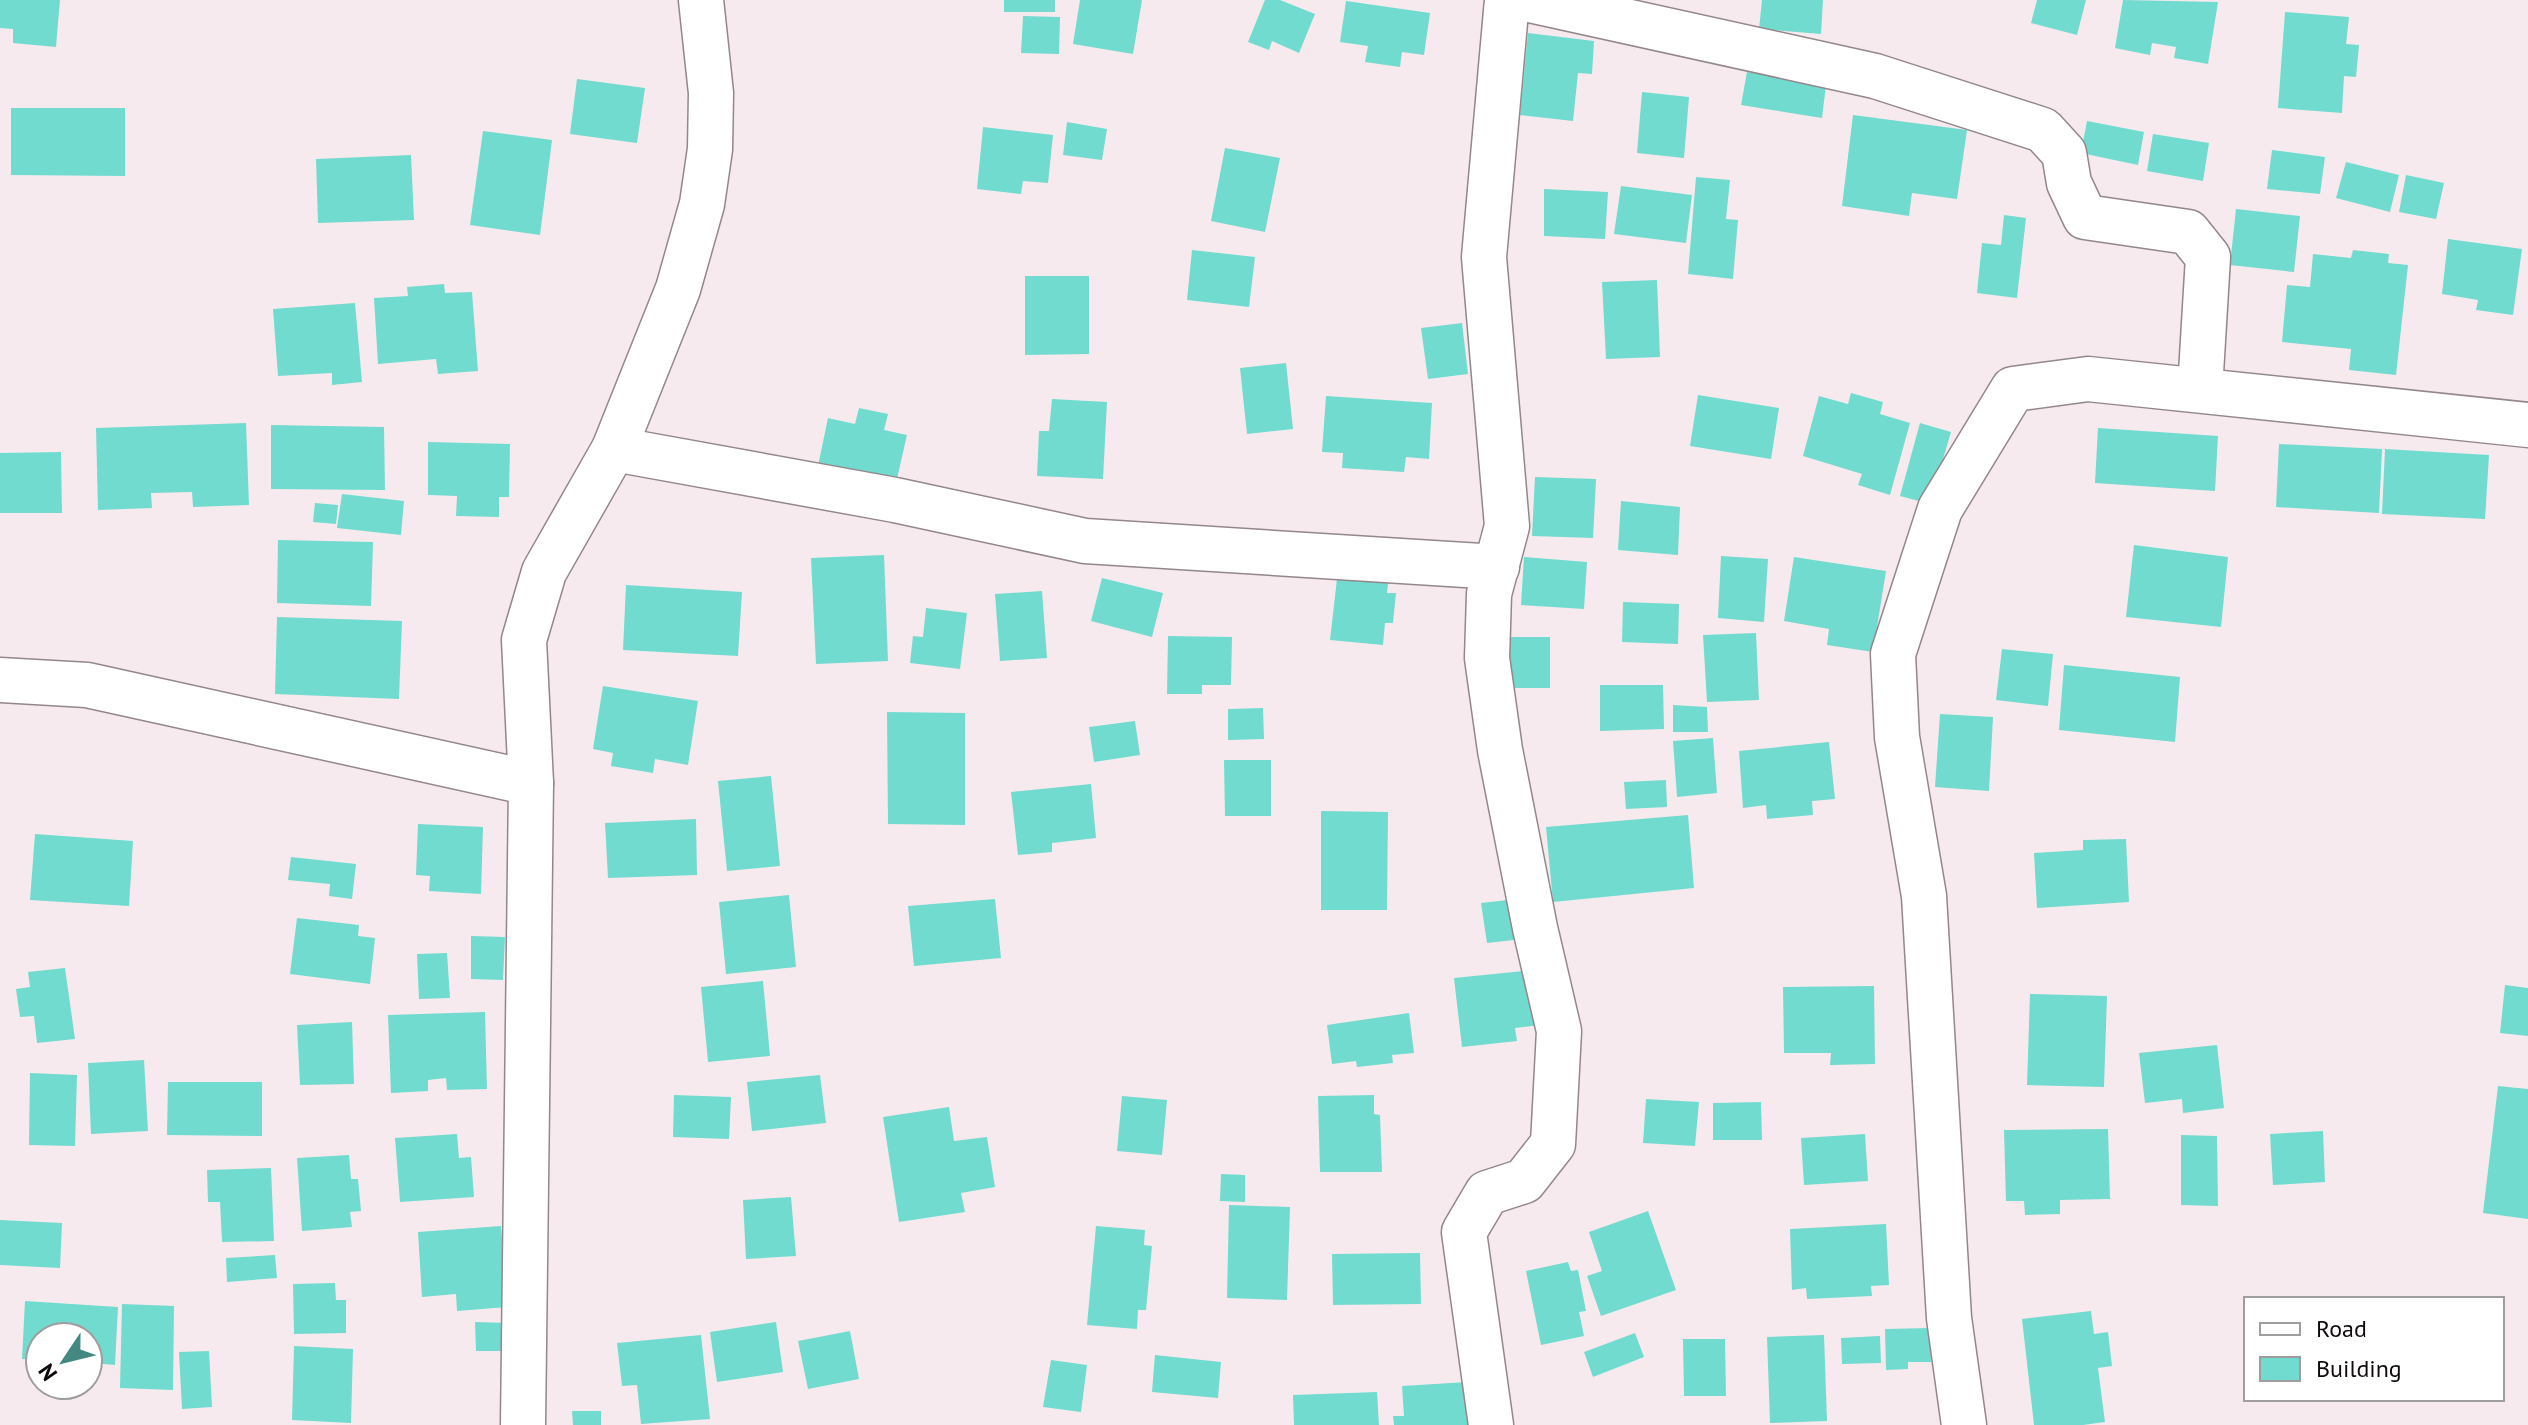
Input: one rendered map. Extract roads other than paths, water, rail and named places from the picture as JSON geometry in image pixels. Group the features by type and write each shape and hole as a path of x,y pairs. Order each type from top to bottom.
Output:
{"street":[{"path":"523,1425 531,783 524,640 544,572 614,449 678,289 702,204 710,149 711,93 701,0"},
{"path":"1491,1425 1464,1232 1487,1193 1524,1181 1553,1144 1559,1031 1503,765 1487,658 1489,594 1507,526 1484,257 1507,0"},
{"path":"1530,0 1875,76 2043,130 2064,153 2069,183 2085,217 2188,232 2208,257 2200,390"},
{"path":"1964,1425 1949,1318 1924,896 1897,737 1893,654 1940,509 2013,389 2088,379 2528,425"},
{"path":"614,449 895,500 1085,541 1497,567"},
{"path":"0,680 87,685 531,783"}]}
